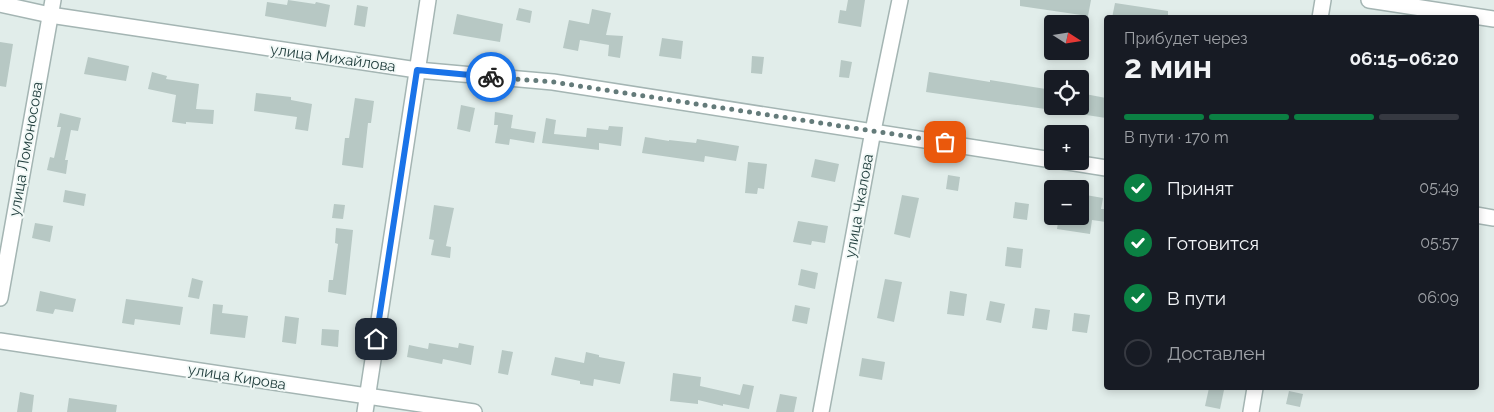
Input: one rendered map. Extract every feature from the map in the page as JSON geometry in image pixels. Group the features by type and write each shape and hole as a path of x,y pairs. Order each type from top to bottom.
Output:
{"street":[{"name":"улица Ломоносова","path":"0,298 53,0"},
{"path":"365,412 428,0"},
{"name":"улица Чкалова","path":"821,412 873,131 900,0"},
{"path":"1320,15 1323,0"},
{"path":"1369,0 1473,15"},
{"name":"улица Михайлова","path":"0,4 50,15 417,70 553,82 1044,159"},
{"path":"1479,16 1494,18"},
{"path":"1089,165 1104,168"},
{"path":"1479,216 1494,218"},
{"name":"улица Кирова","path":"0,341 474,412"},
{"path":"1250,412 1255,390"}],"building":[{"path":"288,0 330,5 326,27 265,16 267,2 287,5"},
{"path":"848,0 865,0 861,27 838,23 840,10 846,11"},
{"path":"1020,0 1091,0 1088,15 1020,6"},
{"path":"1115,3 1168,11 1168,15 1113,15"},
{"path":"357,5 368,7 365,27 354,25"},
{"path":"519,8 532,11 530,23 516,20"},
{"path":"592,9 611,13 606,35 623,36 620,58 608,56 609,45 580,40 578,51 563,48 569,20 589,24"},
{"path":"457,14 503,24 500,42 453,34"},
{"path":"662,38 683,41 681,59 659,56"},
{"path":"0,42 13,44 6,87 0,86"},
{"path":"752,56 764,57 762,74 751,73"},
{"path":"88,57 129,66 126,81 84,74"},
{"path":"841,60 852,62 849,78 839,77"},
{"path":"152,72 167,76 166,79 199,84 196,109 214,110 213,124 172,122 176,95 148,89"},
{"path":"929,72 990,82 990,80 1044,89 1044,109 926,92"},
{"path":"256,93 291,97 291,100 312,104 308,131 295,129 297,117 254,111"},
{"path":"1089,95 1104,98 1104,118 1086,115 1089,115"},
{"path":"355,98 374,101 371,123 368,123 363,168 342,165 345,138 349,138"},
{"path":"461,105 475,108 470,132 457,129"},
{"path":"495,112 513,115 511,128 536,132 534,143 510,139 509,145 495,143 498,125 494,125"},
{"path":"60,113 81,118 78,131 71,130 65,160 68,160 66,174 47,170 50,157 54,158 61,127 57,127"},
{"path":"546,118 556,120 554,134 586,137 587,128 608,130 609,126 623,127 621,146 599,143 599,150 542,143"},
{"path":"645,137 696,143 697,139 739,146 736,161 705,156 704,162 642,153"},
{"path":"815,159 839,164 835,182 811,177"},
{"path":"748,162 767,164 764,189 758,188 757,194 745,193"},
{"path":"948,175 960,177 958,191 946,189"},
{"path":"65,190 86,194 84,206 63,202"},
{"path":"902,195 919,198 910,238 894,234"},
{"path":"1089,196 1103,198 1101,209 1104,209 1104,222 1092,220 1090,234 1057,229 1058,225 1089,225"},
{"path":"1015,202 1029,204 1027,220 1013,218"},
{"path":"334,204 345,205 343,219 332,218"},
{"path":"434,205 454,208 446,246 451,247 450,258 431,255 434,240 429,239"},
{"path":"798,221 828,226 825,243 812,241 811,245 793,242"},
{"path":"35,223 53,226 50,242 32,238"},
{"path":"336,228 353,230 346,295 328,292 329,280 333,280 338,244 335,243"},
{"path":"1007,247 1023,249 1021,268 1005,266"},
{"path":"801,269 818,273 815,289 798,285"},
{"path":"192,278 203,281 199,299 188,297"},
{"path":"885,279 902,282 894,322 877,318"},
{"path":"40,291 76,299 73,312 55,309 53,314 36,311"},
{"path":"950,291 967,294 964,316 947,314"},
{"path":"126,299 183,307 180,325 135,319 134,325 122,323"},
{"path":"990,301 1005,304 1001,323 986,320"},
{"path":"213,304 223,305 222,313 248,316 245,338 210,334"},
{"path":"795,305 810,308 807,324 792,321"},
{"path":"1035,308 1050,310 1047,330 1032,328"},
{"path":"1074,313 1090,315 1087,333 1072,331"},
{"path":"285,316 299,318 296,344 282,342"},
{"path":"322,329 339,330 338,347 321,345"},
{"path":"429,343 458,348 459,343 474,346 471,365 443,359 442,364 407,357 409,345 428,349"},
{"path":"502,350 513,352 508,375 498,373"},
{"path":"586,352 599,355 599,357 625,362 620,384 594,379 593,386 580,384 580,381 551,375 555,357 584,363"},
{"path":"862,358 885,362 882,380 859,376"},
{"path":"673,373 701,377 700,386 740,395 743,384 754,386 749,409 723,404 723,406 698,400 698,404 670,401"},
{"path":"1209,390 1224,390 1220,409 1205,406"},
{"path":"1289,391 1303,394 1300,407 1286,404"},
{"path":"20,392 34,395 32,412 17,412"},
{"path":"780,394 797,397 794,412 776,412"},
{"path":"69,398 117,405 116,412 67,412"}],"way so far":[{"path":"491,77 553,82 945,142"}],"route":[{"path":"376,339 417,70 491,77"}]}
